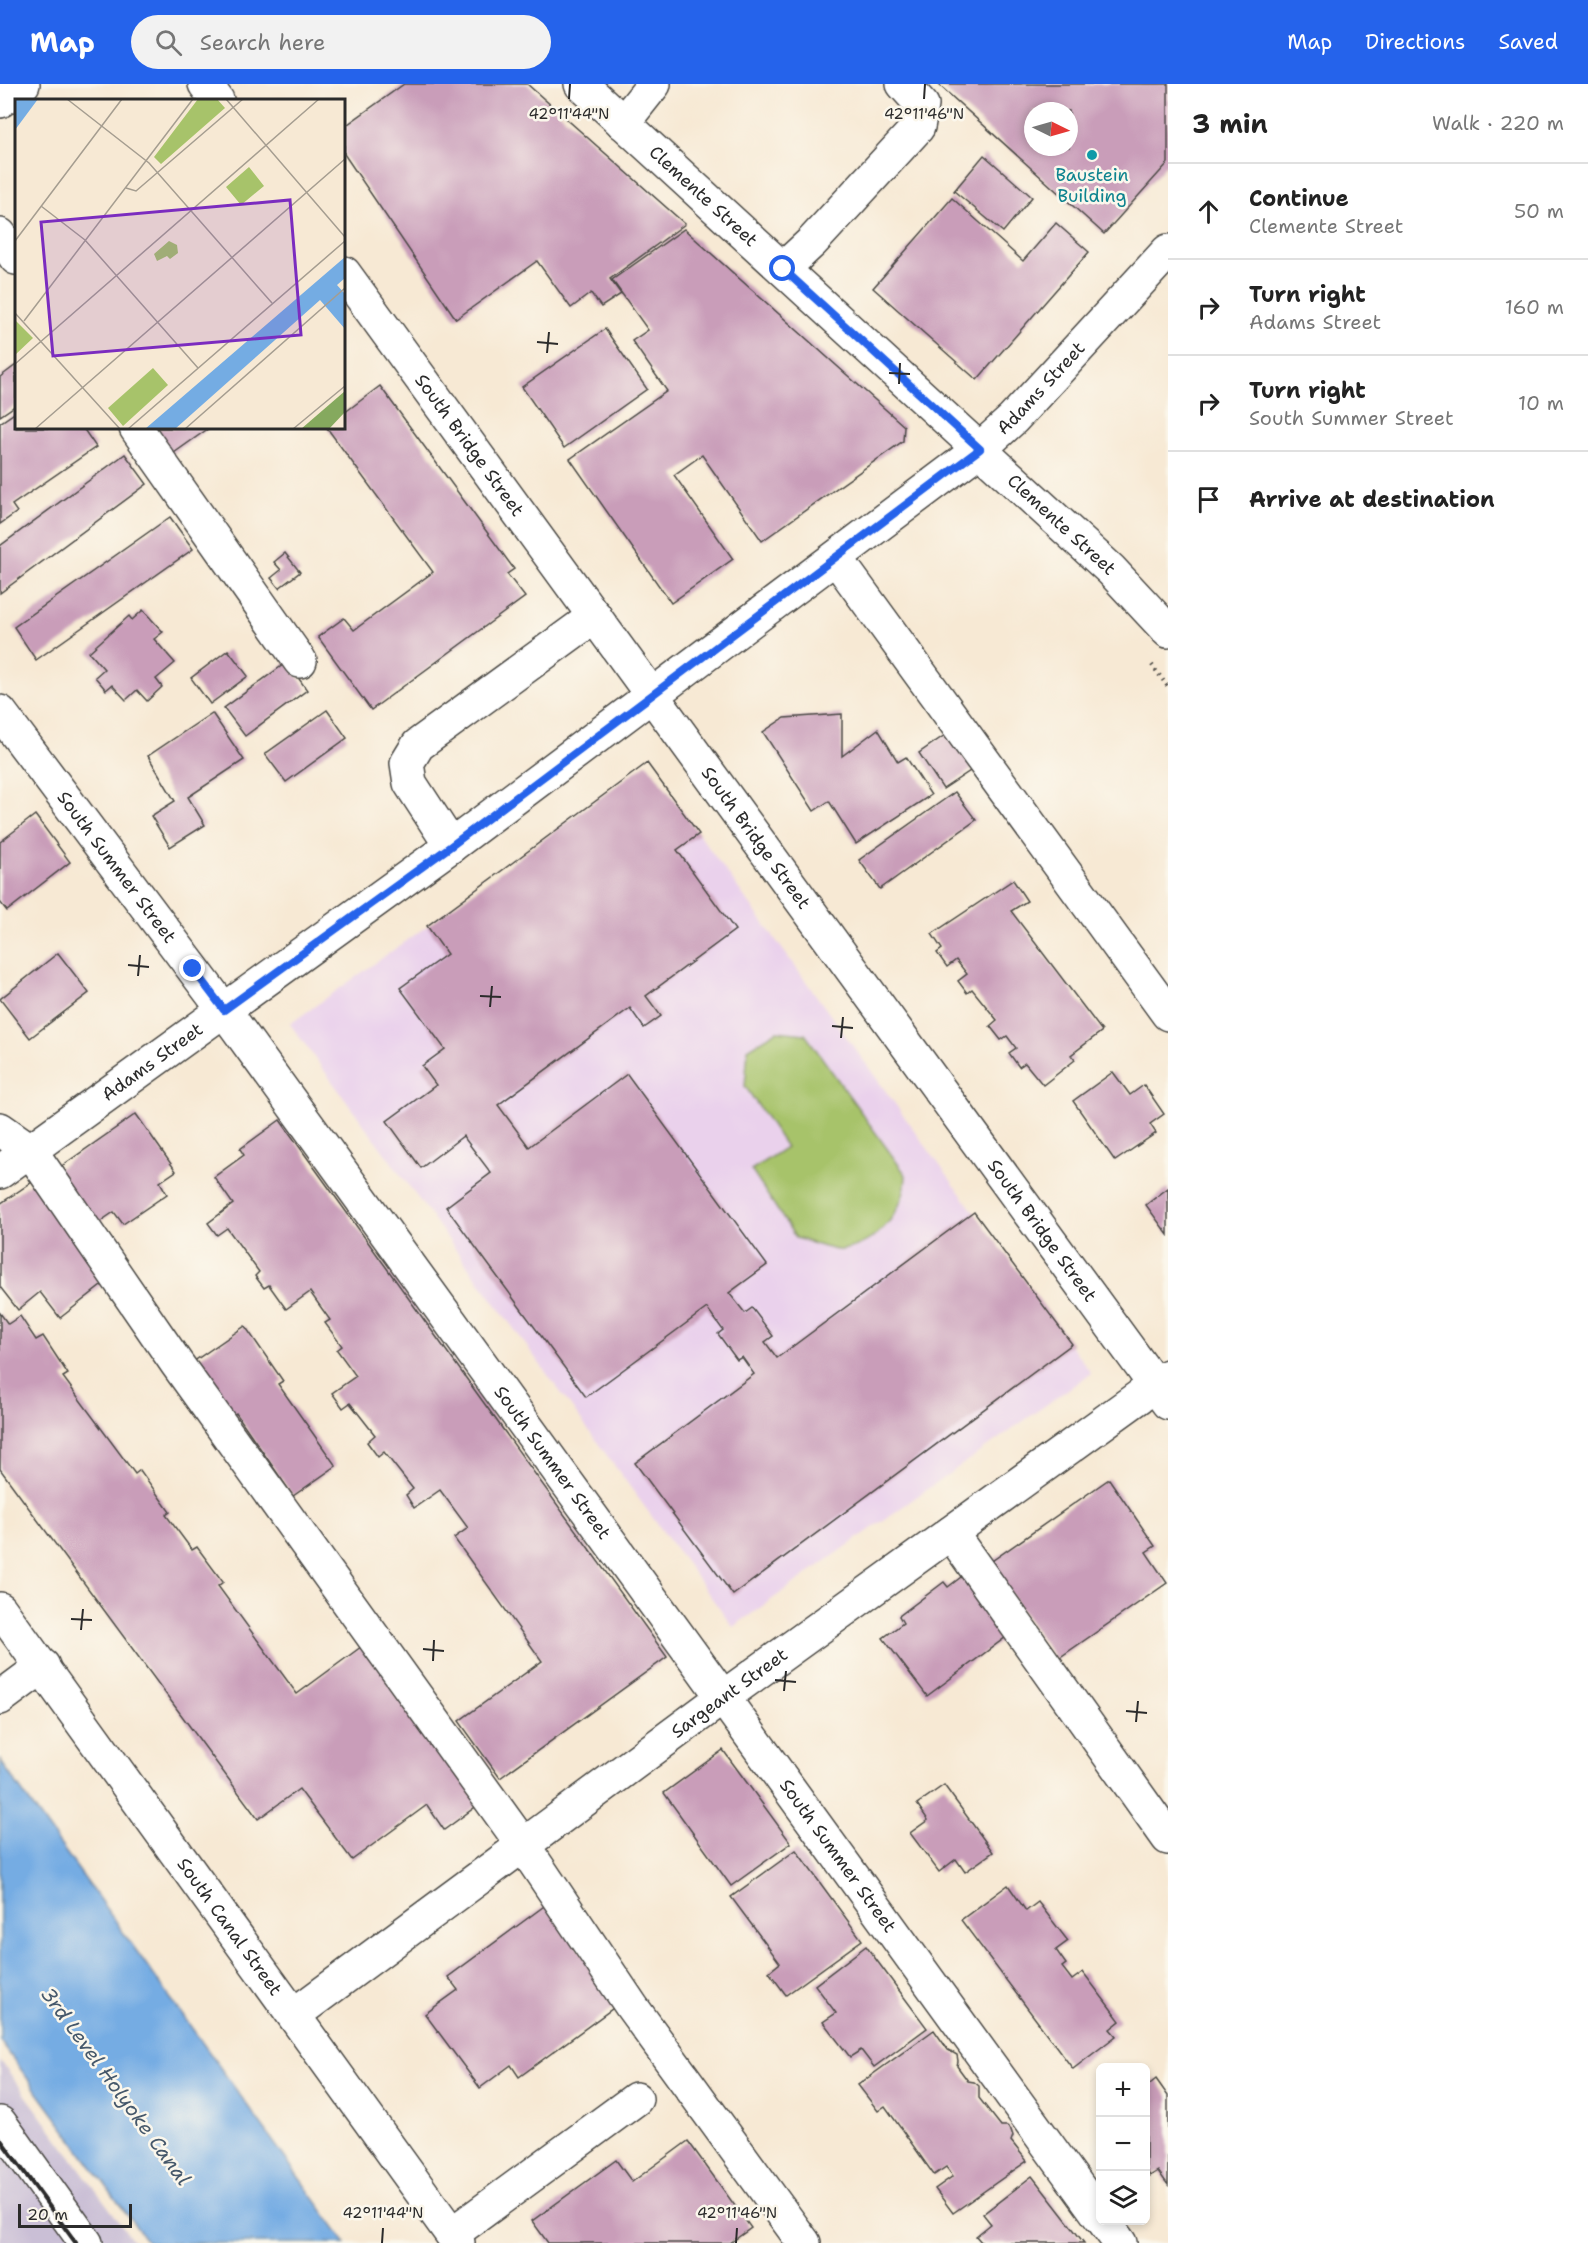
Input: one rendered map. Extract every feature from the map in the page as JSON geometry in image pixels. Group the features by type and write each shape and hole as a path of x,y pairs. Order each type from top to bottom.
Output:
{"street":[{"path":"0,101 23,84"},
{"path":"205,84 216,99"},
{"name":"Clemente Street","path":"581,84 1111,570 1168,631"},
{"path":"623,123 654,84"},
{"path":"783,269 812,242 918,127 922,105 903,84"},
{"path":"0,235 15,257"},
{"name":"Adams Street","path":"0,1172 451,846 980,449 1005,427 1168,251"},
{"name":"South Bridge Street","path":"345,274 1164,1388"},
{"path":"137,429 300,661"},
{"path":"836,558 1168,1014"},
{"path":"451,846 410,783 407,763 418,746 595,616"},
{"name":"South Summer Street","path":"0,711 224,1010 1096,2210"},
{"path":"0,1129 30,1150 177,1364 523,1845 632,2007 804,2243"},
{"name":"Sargeant Street","path":"295,2014 722,1698 951,1533 1164,1388"},
{"path":"951,1533 1168,1838"},
{"name":"South Canal Street","path":"0,1609 455,2238"},
{"path":"0,1698 43,1666"},
{"path":"455,2238 636,2099"},
{"path":"0,2123 86,2243"},
{"path":"1107,2225 1120,2243"}],"shaded area":[{"path":"647,763 1091,1373 733,1627 290,1024"},
{"path":"0,2060 135,2243 0,2243"}],"green space":[{"path":"777,1031 805,1034 906,1175 901,1201 895,1213 878,1234 854,1247 837,1250 796,1238 751,1170 786,1147 745,1086 748,1049"}],"water":[{"name":"3rd Level Holyoke Canal","path":"0,1760 346,2243 148,2243 0,2041"}],"building":[{"path":"404,84 527,84 685,224 610,279 621,294 601,307 591,293 571,308 537,261 456,319 345,155 345,126"},
{"name":"Baustein Building","path":"938,84 1168,84 1168,163 1104,234"},
{"path":"984,155 1032,197 1003,232 954,191"},
{"path":"952,198 1023,261 1056,223 1089,252 977,380 873,288"},
{"path":"684,229 904,426 903,441 762,541 702,455 674,475 733,559 671,603 570,459 667,391 632,341 648,330 612,280"},
{"path":"605,329 647,389 564,448 522,387"},
{"path":"15,366 15,406 0,416 0,377"},
{"path":"380,386 514,569 507,574 525,597 371,710 318,637 344,618 354,630 433,572 328,429 345,429 345,412"},
{"path":"15,413 15,429 84,429 96,447 12,505 17,512 0,524 0,423"},
{"path":"152,429 208,429 171,455"},
{"path":"125,454 147,484 0,593 0,546"},
{"path":"170,517 193,549 36,660 14,627"},
{"path":"285,553 300,572 279,588 271,578 281,570 274,562"},
{"path":"143,610 163,632 154,639 175,663 156,679 162,687 147,701 137,690 126,700 112,685 106,690 95,677 104,669 89,652 129,616 132,620"},
{"path":"228,650 248,676 210,704 191,678"},
{"path":"287,662 307,690 245,736 224,708"},
{"path":"327,710 347,738 286,782 265,754"},
{"path":"212,713 244,760 188,797 205,825 170,847 151,816 175,801 148,756"},
{"path":"842,714 842,756 878,729 898,762 906,757 931,795 856,844 829,801 814,811 763,732 784,718"},
{"path":"948,733 973,769 943,789 919,753"},
{"path":"647,763 699,834 677,850 735,930 646,996 661,1016 644,1028 630,1008 498,1105 529,1147 627,1074 767,1265 729,1293 745,1313 752,1308 773,1336 765,1342 777,1358 974,1212 1072,1344 733,1595 635,1463 754,1374 742,1357 737,1360 718,1334 723,1330 707,1308 586,1397 446,1207 491,1173 463,1136 421,1168 387,1121 436,1085 422,1066 445,1049 400,988 447,954 427,926"},
{"path":"955,792 976,820 880,889 859,860"},
{"path":"35,815 70,862 7,911 0,902 0,842"},
{"path":"1013,880 1027,901 1011,911 1102,1031 1071,1055 1075,1060 1043,1085 1025,1063 1019,1067 1009,1053 1016,1048 1007,1036 1001,1040 990,1026 997,1020 972,989 967,993 958,981 967,974 956,960 947,967 937,953 942,949 932,934"},
{"path":"58,953 89,993 30,1038 0,999"},
{"path":"1113,1072 1130,1095 1144,1085 1164,1114 1150,1124 1156,1133 1115,1161 1073,1101"},
{"path":"136,1114 176,1171 160,1182 167,1194 123,1224 114,1212 95,1225 56,1170"},
{"path":"280,1120 667,1657 500,1778 459,1721 542,1661 454,1538 468,1528 440,1490 414,1508 406,1495 413,1489 384,1452 378,1457 367,1442 375,1435 350,1403 343,1408 332,1393 356,1376 337,1350 342,1346 325,1323 330,1320 310,1292 286,1309 269,1285 264,1288 255,1276 259,1272 227,1228 217,1235 208,1223 233,1204 214,1177 244,1155 240,1149"},
{"path":"35,1180 106,1282 60,1318 40,1292 18,1310 0,1287 0,1204"},
{"path":"1168,1188 1168,1235 1146,1205"},
{"path":"0,1313 8,1324 20,1316 36,1340 43,1336 68,1374 63,1377 135,1474 140,1470 170,1512 166,1515 192,1550 197,1547 223,1582 218,1586 297,1694 365,1644 482,1802 444,1830 427,1805 352,1860 299,1789 258,1819 0,1469"},
{"path":"245,1326 283,1381 278,1384 336,1466 293,1496 236,1413 228,1418 190,1364"},
{"path":"1109,1479 1155,1546 1146,1552 1167,1583 1056,1660 989,1563"},
{"path":"965,1574 1010,1634 927,1696 883,1638 903,1623 899,1616 944,1582 948,1587"},
{"path":"723,1750 791,1843 731,1886 664,1793"},
{"path":"944,1785 993,1852 965,1872 956,1859 939,1872 910,1833 928,1820 917,1804"},
{"path":"796,1850 862,1940 786,1995 769,1972 780,1963 731,1897"},
{"path":"1008,1885 1026,1911 1038,1902 1068,1941 1056,1950 1066,1964 1062,1967 1072,1980 1083,1972 1120,2021 1110,2029 1116,2036 1073,2069 961,1920"},
{"path":"547,1904 620,2003 519,2077 511,2065 480,2088 425,2014 458,1990 448,1977"},
{"path":"866,1946 927,2028 874,2067 861,2050 850,2057 823,2022 836,2013 815,1985"},
{"path":"934,2030 948,2050 957,2055 957,2066 968,2081 979,2086 979,2098 1001,2126 1007,2126 1011,2130 1013,2136 1011,2141 1027,2161 953,2213 935,2189 953,2176 946,2167 934,2175 885,2106 878,2111 858,2085"},
{"path":"1156,2079 1168,2096 1168,2185 1158,2171 1150,2176 1150,2084"},
{"path":"688,2141 751,2228 730,2243 548,2243 532,2221 616,2160 632,2182"},
{"path":"1032,2176 1084,2243 982,2243 976,2236 991,2224 983,2214"}],"railway":[{"path":"0,2139 76,2243"}],"place":[{"name":"Baustein Building","path":"1092,155"}],"route":[{"path":"193,969 224,1010 451,846 980,449 783,269"}]}
